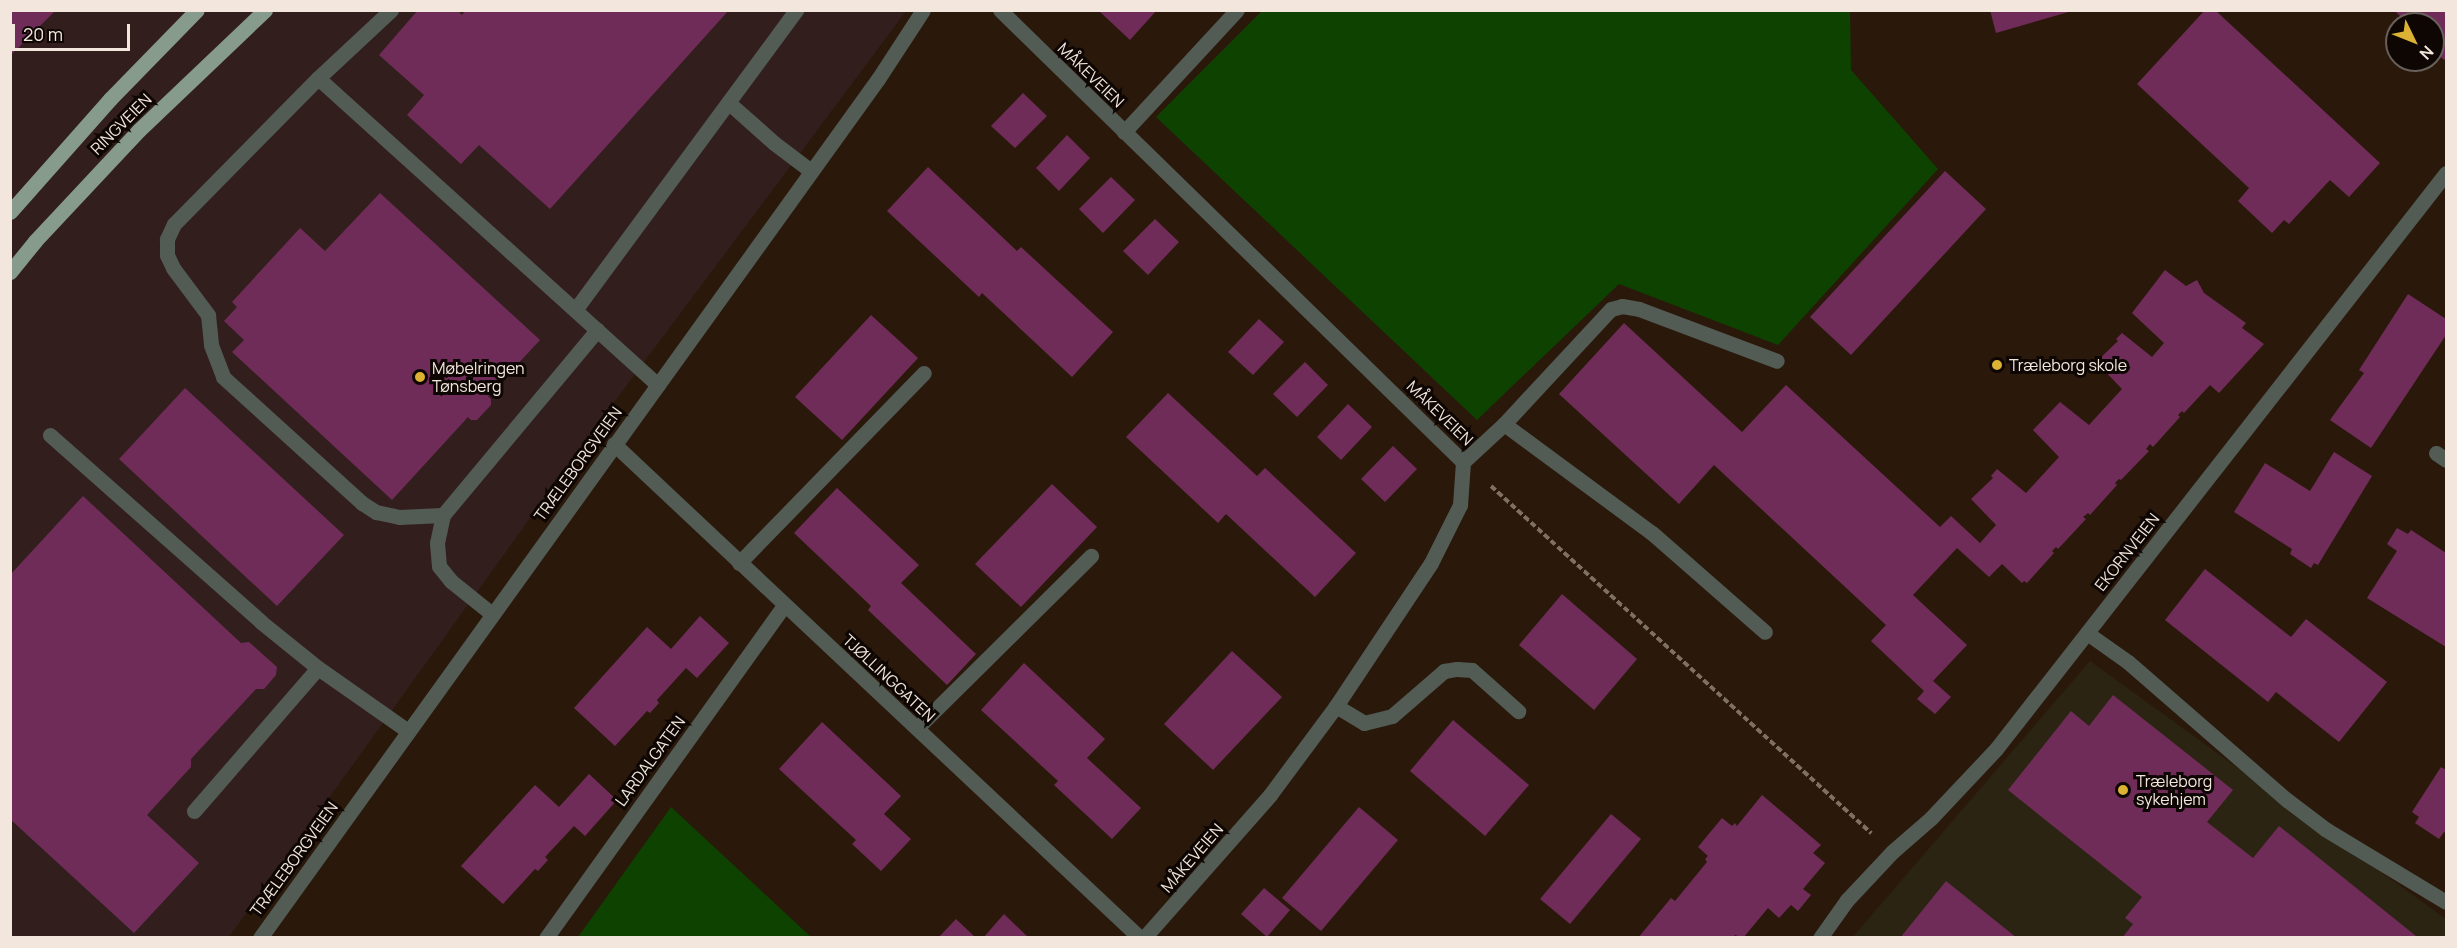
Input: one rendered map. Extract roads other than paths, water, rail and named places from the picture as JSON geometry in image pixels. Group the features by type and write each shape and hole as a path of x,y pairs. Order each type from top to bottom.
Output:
{"main road":[{"name":"RINGVEIEN","path":"10,212 110,99 196,10"},
{"name":"RINGVEIEN","path":"10,272 35,241 139,130 266,10"}],"street":[{"path":"391,10 318,78 174,224 167,239 167,255 172,268 208,315 211,345 223,377 362,503 376,512 399,517 443,515"},
{"path":"575,310 796,10"},
{"name":"TRÆLEBORGVEIEN","path":"260,938 811,171 923,10"},
{"name":"MÅKEVEIEN","path":"1000,10 1463,462 1460,505 1431,563 1336,706 1270,795 1142,938"},
{"path":"1124,132 1237,10"},
{"path":"318,78 658,385"},
{"path":"729,102 774,143 811,171"},
{"name":"EKORNVEIEN","path":"1820,938 1847,900 1892,852 1931,818 1996,749 2446,173"},
{"path":"1463,462 1504,424 1611,309 1622,306 1640,309 1778,362"},
{"path":"492,614 451,580 439,566 436,543 443,515 597,330"},
{"path":"739,563 924,373"},
{"path":"1504,424 1652,533 1765,632"},
{"path":"50,435 261,622 318,668 408,730"},
{"name":"TJØLLINGGATEN","path":"615,444 739,563 1142,938"},
{"path":"917,728 1091,556"},
{"name":"LARDALGATEN","path":"546,938 784,605"},
{"path":"2087,633 2128,662 2287,800 2325,829 2446,902"},
{"path":"194,811 318,668"},
{"path":"1336,706 1364,723 1392,716 1444,671 1457,669 1472,670 1518,711"}],"place":[{"name":"Træleborg skole","path":"1997,365"},
{"name":"Møbelringen Tønsberg","path":"420,377"},
{"name":"Træleborg sykehjem","path":"2123,790"}]}
